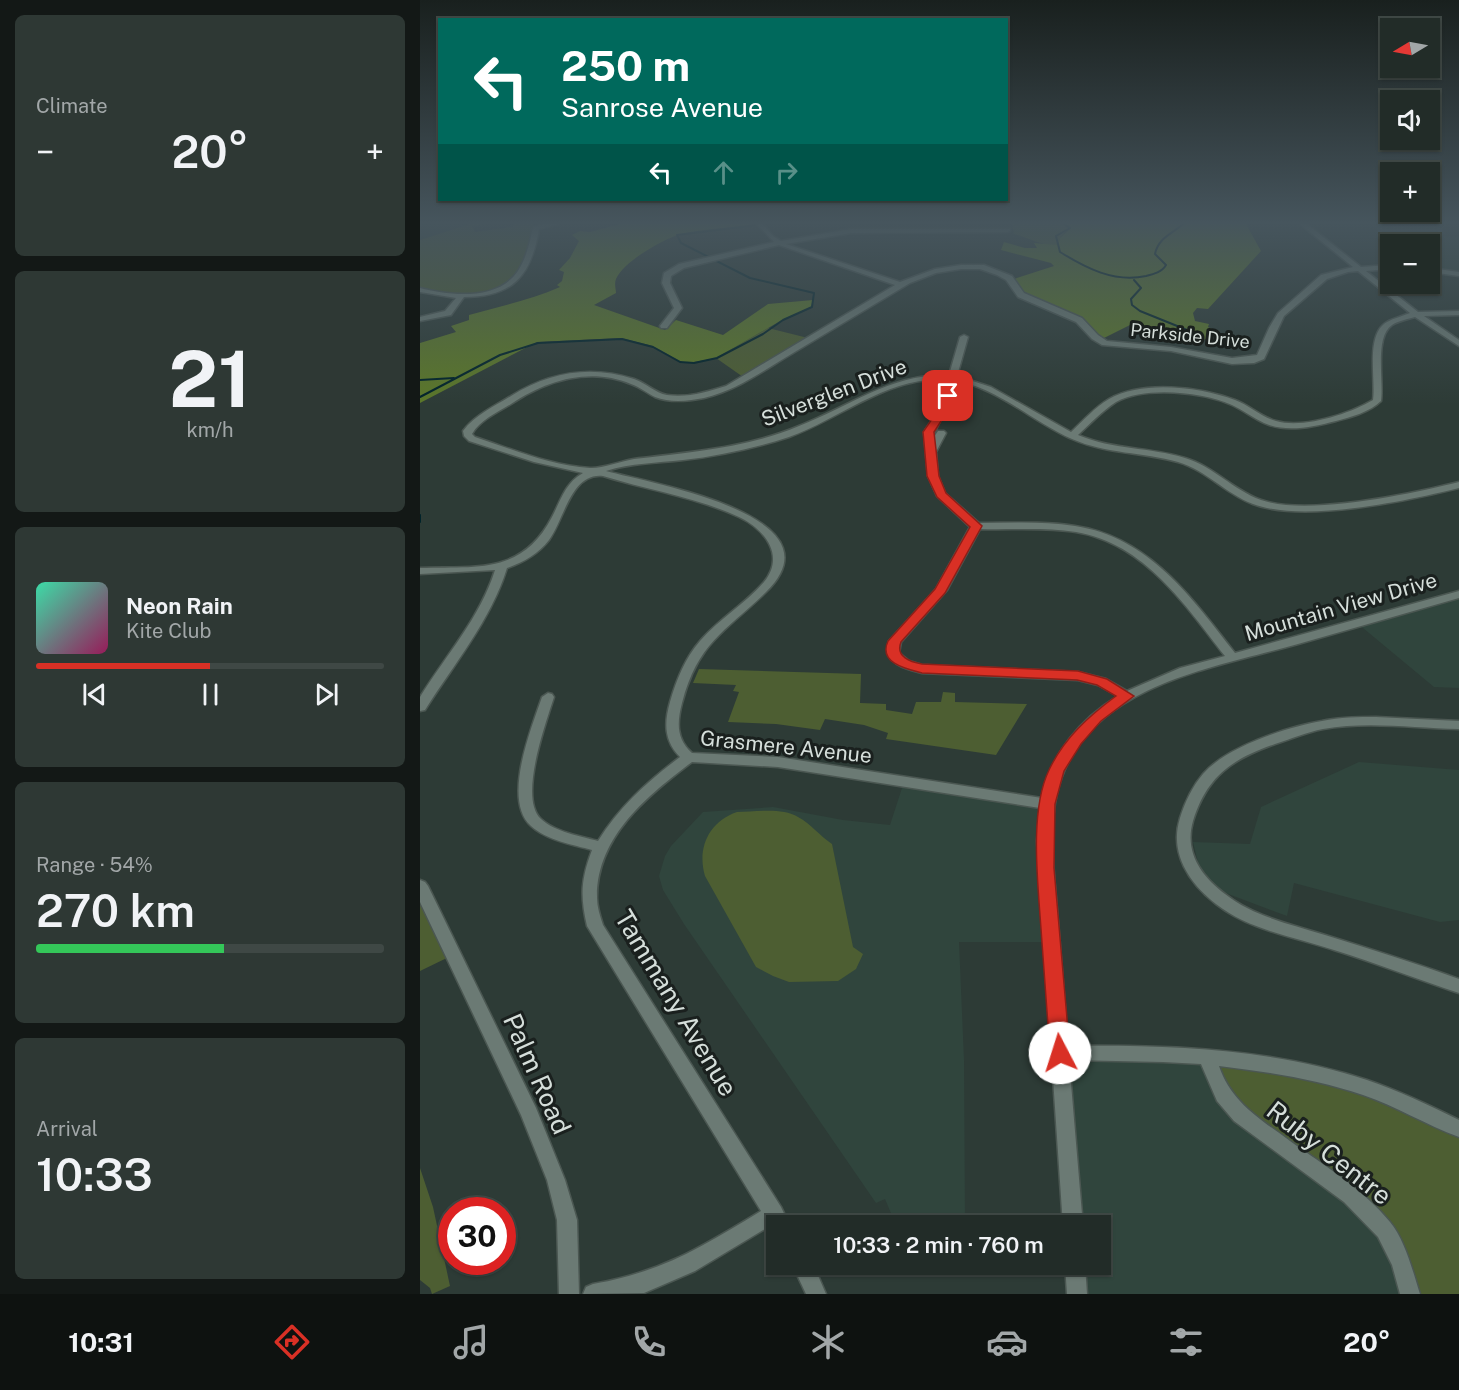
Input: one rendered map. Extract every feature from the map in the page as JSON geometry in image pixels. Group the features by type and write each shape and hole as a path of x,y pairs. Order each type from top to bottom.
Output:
{"street":[{"path":"420,290 461,297 507,284"},
{"path":"664,326 678,308 667,284"},
{"name":"Parkside Drive","path":"1014,284 1024,297 1079,320 1095,337 1105,343 1171,349 1232,361 1247,361 1261,357 1276,321 1314,284"},
{"path":"1380,284 1416,314 1459,344"},
{"name":"Parkside Drive","path":"593,472 583,472 537,459 471,439 467,434 471,427 531,386 550,378 588,374 623,379 638,383 655,394 669,397 692,397 716,392 747,379 901,285"},
{"path":"420,319 448,313 461,297"},
{"path":"1072,436 1112,401 1128,394 1144,392 1184,393 1220,398 1265,420 1286,425 1314,422 1354,412 1377,401 1377,351 1384,328 1395,320 1416,314 1459,314"},
{"path":"952,378 964,337"},
{"name":"Silverglen Drive","path":"420,571 502,566 523,559 542,544 573,484 593,472 717,452 772,438 806,427 853,402 900,383 922,378 952,378 990,391 1090,444 1192,463 1257,502 1282,508 1343,505 1459,485"},
{"path":"948,396 942,412 929,432 933,476 937,489 976,526 1071,528 1111,538 1126,546 1157,570 1182,596 1233,658"},
{"path":"932,450 941,433"},
{"name":"Grasmere Avenue","path":"593,472 604,473 734,510 768,533 776,543 779,553 778,567 771,581 706,640 691,664 672,722 675,741 680,750 689,757 778,762 1047,804"},
{"path":"976,526 941,590 895,641 892,647 895,657 904,665 922,669 1078,676 1102,682 1127,696"},
{"path":"420,706 483,610 502,566"},
{"name":"Mountain View Drive","path":"1072,1215 1045,868 1047,804 1056,771 1075,740 1096,718 1127,696 1161,680 1459,594"},
{"path":"548,698 528,773 526,806 531,817 539,825 600,847"},
{"path":"1459,725 1325,724 1250,747 1216,767 1201,783 1189,806 1183,833 1187,857 1207,890 1226,905 1246,916 1405,966 1459,986"},
{"name":"Tammany Avenue","path":"689,757 635,803 600,847 590,877 588,895 590,911 596,926 775,1215"},
{"name":"Palm Road","path":"421,892 530,1114 556,1180 567,1220 569,1294"},
{"path":"1060,1053 1208,1057 1302,1069 1395,1097 1459,1129"},
{"name":"Ruby Centre","path":"1208,1057 1217,1085 1227,1103 1240,1115 1351,1196 1385,1230 1401,1263 1410,1294"},
{"path":"593,1294 624,1290 685,1268 766,1226"},
{"path":"807,1275 816,1294"},
{"path":"1076,1275 1077,1294"}],"shaded area":[{"path":"1459,594 1459,688 1434,687 1357,623"},
{"path":"1359,762 1459,770 1459,920 1440,922 1294,883 1287,916 1215,889 1199,867 1193,842 1250,844 1261,807"},
{"path":"910,782 1047,804 1051,942 959,942 964,1060 965,1215 892,1215 885,1199 876,1203 684,924 663,890 659,876 665,856 671,846 703,812 773,807 843,820 890,825 902,788 907,788"},
{"path":"1060,1053 1207,1057 1366,1211 1409,1294 1076,1294 1075,1275 1111,1275 1111,1215 1071,1215"}],"green space":[{"path":"420,284 504,284 468,294 420,290"},
{"path":"615,284 616,293 594,305 665,330 676,320 723,335 768,304 813,300 811,307 782,320 716,358 682,362 653,346 621,338 537,342 420,403 420,343 456,332 451,326 469,320 469,315 549,292 560,287 557,285"},
{"path":"1014,284 1230,284 1208,309 1197,308 1193,313 1195,321 1209,324 1208,327 1212,329 1211,337 1203,340 1132,324 1100,340 1086,325 1021,295"},
{"path":"768,328 812,339 746,379 716,358"},
{"path":"699,669 861,674 860,703 886,704 886,710 912,714 916,702 941,702 943,692 955,693 955,702 1027,704 996,755 886,739 888,733 864,725 825,719 820,730 776,724 728,722 739,692 733,691 736,685 693,683"},
{"path":"776,811 792,814 832,844 853,947 863,954 856,969 838,981 789,982 756,967 705,876 703,866 704,847 712,830 719,822 737,812"},
{"path":"420,887 453,955 420,971"},
{"path":"1207,1057 1301,1069 1459,1129 1459,1294 1409,1294 1384,1230 1240,1116"},
{"path":"420,1168 438,1230 438,1275 448,1275 450,1286 432,1294 430,1288 420,1280"}],"waterway":[{"path":"420,397 500,355 538,343 622,339 653,347 680,362 694,363 717,358 763,334 783,320 812,307 814,293 777,284"},
{"path":"1138,284 1141,288 1131,299 1132,305 1140,311 1197,334"},
{"path":"420,380 454,378"},
{"path":"420,515 420,522"}],"route":[{"path":"948,396 942,412 928,435 932,450 933,476 941,494 976,526 941,590 898,636 892,652 899,662 911,667 1067,674 1102,682 1127,696 1086,727 1064,756 1050,786 1044,841 1045,868 1060,1053"}]}
